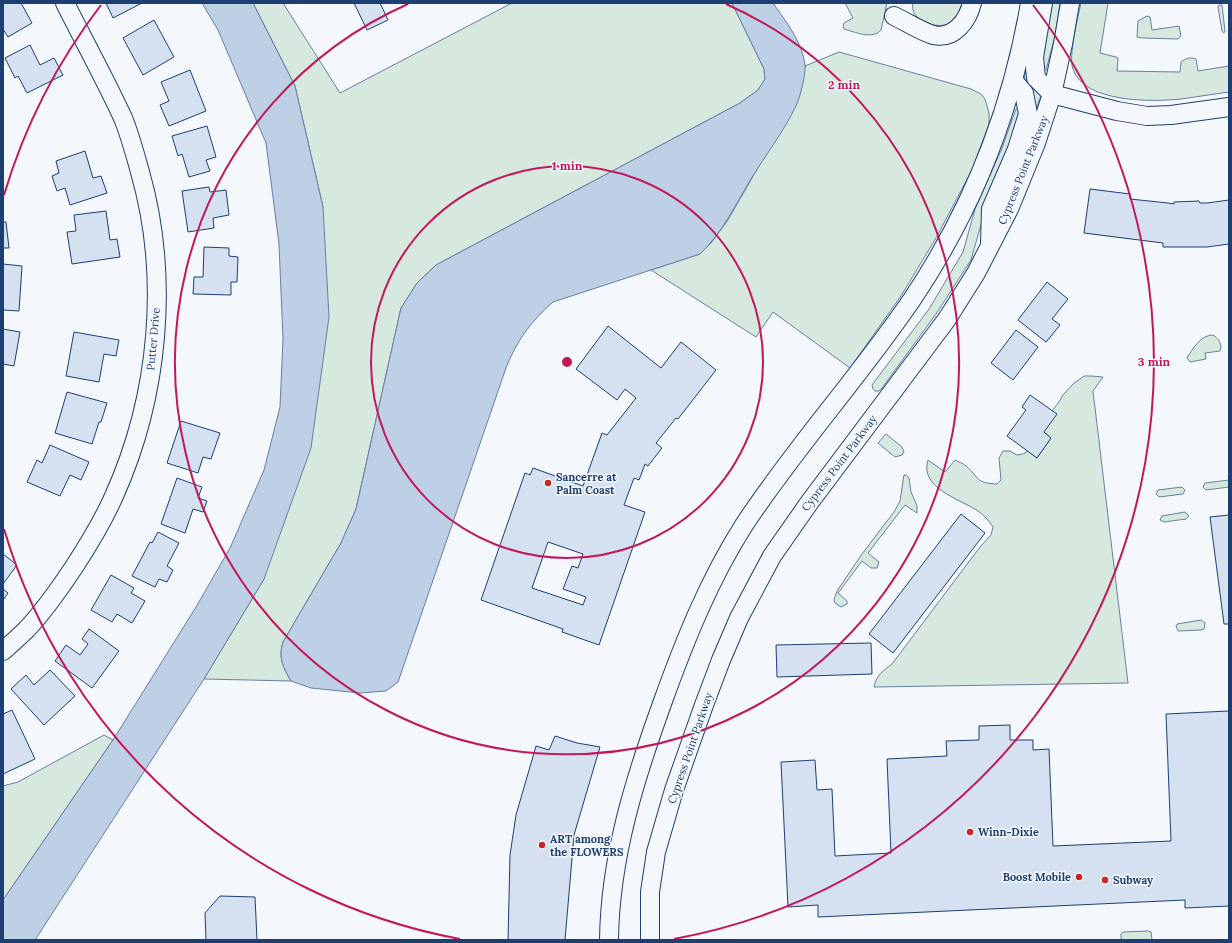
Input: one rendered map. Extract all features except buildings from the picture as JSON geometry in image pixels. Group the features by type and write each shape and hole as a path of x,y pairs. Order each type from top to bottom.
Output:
{"street":[{"name":"Putter Drive","path":"3,651 27,629 68,575 91,540 114,496 135,440 144,406 151,372 155,340 156,306 153,245 148,205 141,174 123,118 65,3"},
{"path":"894,16 935,35 944,35 954,32 961,26 967,18 972,3"},
{"path":"608,940 611,903 621,834 642,759 691,626 724,559 755,509 884,338 941,253 962,214 984,167 1002,117 1020,56 1030,3"},
{"path":"1043,3 1034,57 1036,78 1052,94 1117,111 1147,116 1172,115 1229,107"},
{"name":"Cypress Point Parkway","path":"650,940 650,892 656,852 674,790 721,660 739,618 772,556 809,503 946,319 976,273 1010,209 1036,143 1052,94 1070,3"},
{"path":"989,248 991,209 1017,149 1028,114 1024,93 1013,80"}],"shaded area":[{"path":"253,3 283,3 340,93 512,3 732,3 764,69 765,79 758,90 740,103 436,265 417,283 401,308 356,509 341,543 283,642 281,658 291,681 204,679 264,579 323,207 295,86"},
{"path":"845,3 887,3 881,30 877,33 868,35 844,29 844,23 853,18"},
{"path":"913,3 962,3 957,15 951,22 948,24 937,25 924,22 919,19 915,15"},
{"path":"1050,3 1060,3 1055,36 1046,70 1039,67"},
{"path":"1081,3 1108,3 1100,53 1118,58 1117,71 1180,72 1181,62 1188,58 1194,58 1196,59 1198,71 1229,66 1229,92 1181,99 1137,100 1104,94 1090,88 1080,80 1073,69 1072,63 1074,37"},
{"path":"1219,5 1222,5 1224,33 1222,31 1218,7"},
{"path":"1147,16 1150,17 1152,30 1179,26 1181,36 1178,39 1137,37 1138,21"},
{"path":"839,52 971,89 981,94 985,99 989,113 989,124 972,170 936,238 901,296 850,368 773,312 756,337 651,270 700,254 712,242 728,220 800,94 805,66"},
{"path":"1028,69 1034,87 1041,96 1035,111 1026,90 1024,78"},
{"path":"1016,109 1021,110 1021,118 984,214 971,260 936,314 882,388 879,391 875,391 872,385 929,309 963,252 975,209 1002,148"},
{"path":"1213,335 1219,341 1221,347 1220,351 1205,353 1206,359 1190,362 1187,358 1195,346 1205,337"},
{"path":"1084,376 1103,377 1093,391 1128,683 874,687 878,676 892,664 980,547 991,535 993,527 978,511 943,492 935,485 929,478 927,470 928,460 945,472 955,460 965,465 981,481 997,484 1001,480 999,458 1003,451 1010,451 1017,455 1028,451 1037,458 1051,438 1044,432 1052,411 1073,384"},
{"path":"886,434 902,447 904,452 902,455 895,457 878,443"},
{"path":"904,475 909,478 911,492 917,506 917,513 905,505 868,553 879,562 877,568 871,568 862,561 838,593 847,601 847,604 841,607 835,603 834,600 837,591 862,554 894,512 900,501"},
{"path":"1229,480 1229,487 1206,490 1203,487 1205,483"},
{"path":"1182,487 1185,490 1183,494 1159,497 1156,494 1158,490"},
{"path":"1185,512 1189,516 1186,519 1164,522 1160,520 1162,516"},
{"path":"1201,620 1205,623 1204,629 1201,630 1178,631 1176,626 1177,624"},
{"path":"104,735 113,740 3,900 3,786 18,782"},
{"path":"1123,932 1151,932 1152,940 1121,940 1121,934"}],"water":[{"path":"202,3 253,3 295,86 323,207 329,317 311,448 264,579 204,679 35,940 3,940 3,900 113,740 196,607 230,548 264,470 280,407 283,339 279,244 266,143 218,30"},
{"path":"732,3 773,3 801,48 805,70 802,89 793,112 722,227 700,254 553,302 525,332 514,349 506,368 398,682 386,691 360,693 311,688 291,681 281,658 283,642 341,543 356,509 401,308 417,283 436,265 740,103 758,90 765,79 764,69"}],"place":[{"name":"Sancerre at Palm Coast","path":"548,483"},
{"name":"Winn-Dixie","path":"970,832"},
{"name":"ART among the FLOWERS","path":"542,845"},
{"name":"Boost Mobile","path":"1079,877"},
{"name":"Subway","path":"1105,880"}]}
